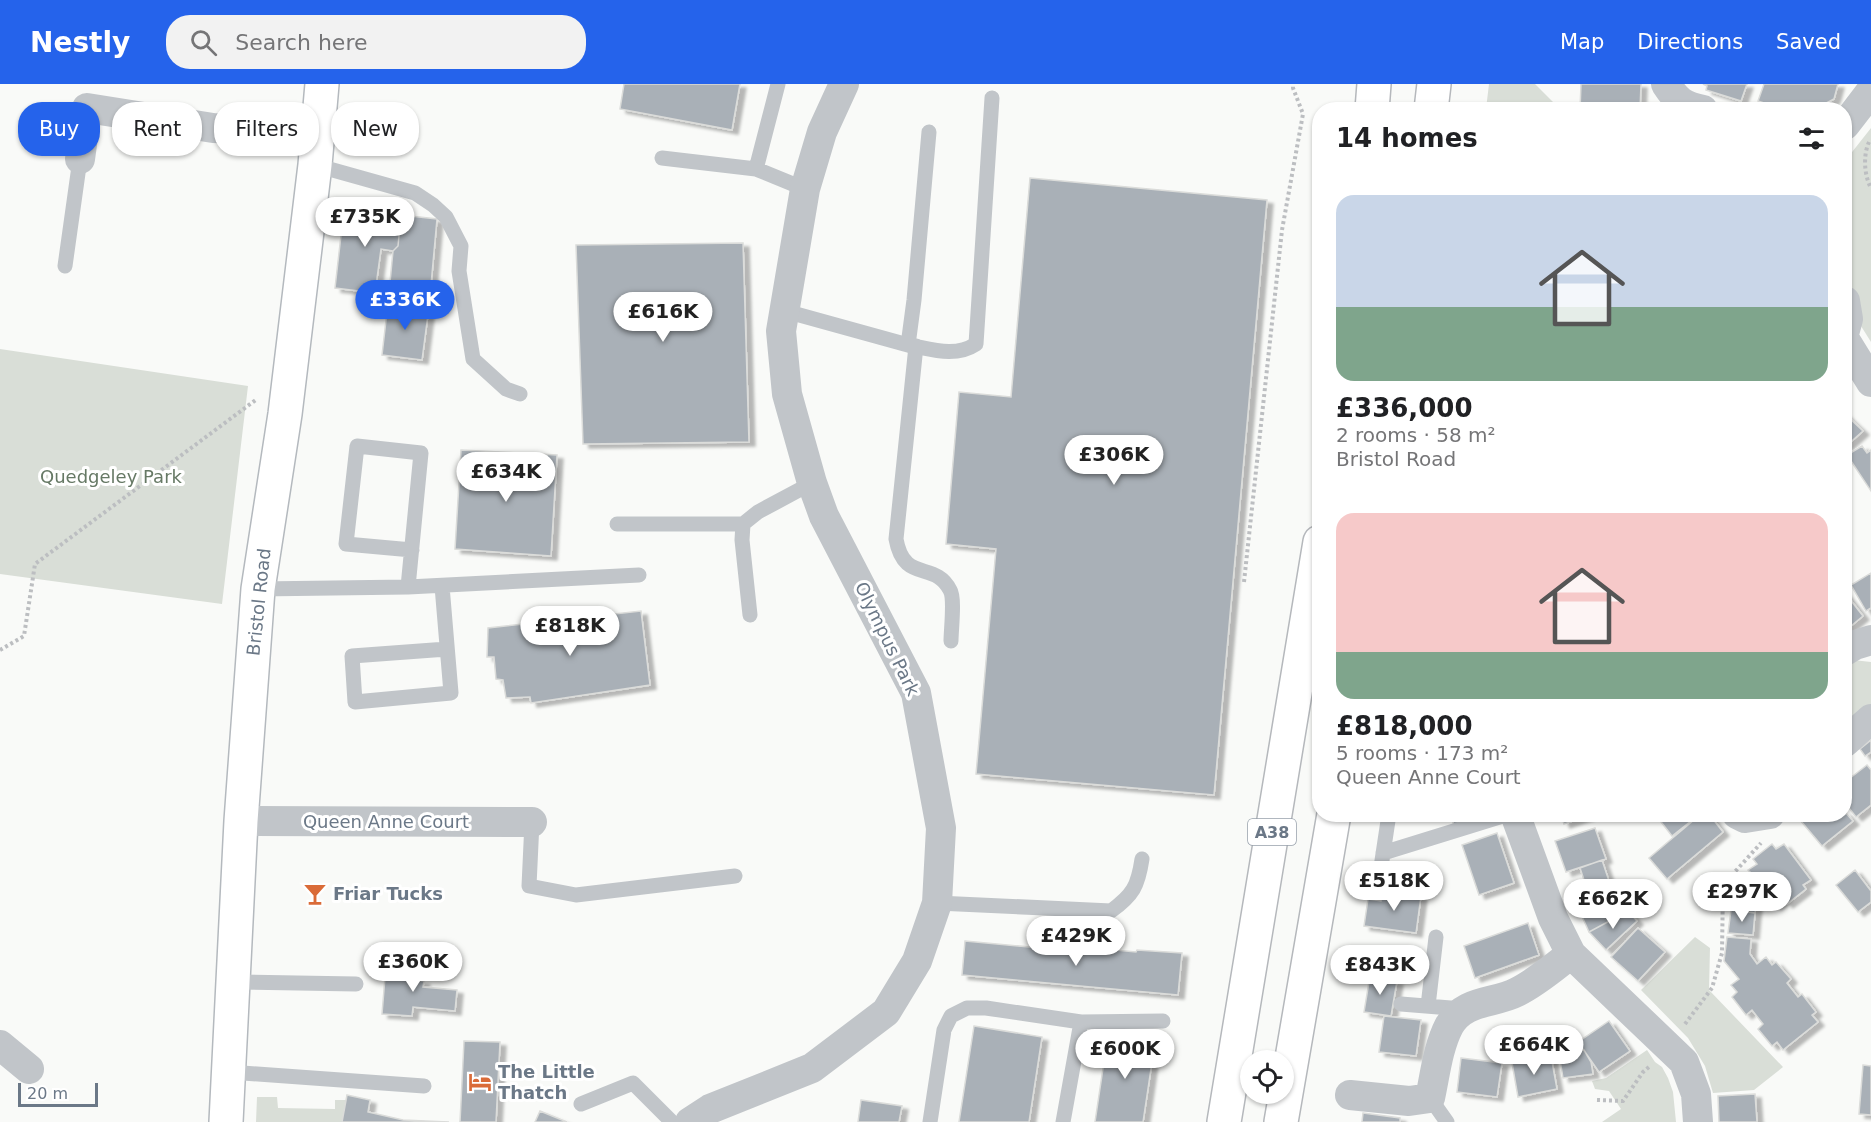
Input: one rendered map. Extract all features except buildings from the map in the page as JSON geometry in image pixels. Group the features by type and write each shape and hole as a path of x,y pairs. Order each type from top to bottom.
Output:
{"main road":[{"name":"Bristol Road","path":"319,119 322,84"},
{"path":"1372,102 1374,84"},
{"path":"1432,102 1434,84"},
{"name":"Bristol Road","path":"226,1122 241,821 258,589 285,414 316,156"},
{"name":"A38","path":"1224,1122 1312,590"},
{"path":"1281,1122 1333,822"}],"street":[{"name":"Olympus Park","path":"690,1122 710,1109 812,1068 886,1012 917,960 937,903 941,828 916,693 824,516 812,483 787,394 781,331 805,189 822,132 844,84"},
{"path":"1666,84 1676,99 1681,102"},
{"path":"1852,116 1871,91"},
{"path":"80,159 87,108 214,128"},
{"path":"1852,351 1871,382"},
{"path":"1852,379 1871,393"},
{"path":"1852,647 1871,640"},
{"path":"1852,736 1871,719"},
{"name":"Queen Anne Court","path":"241,821 532,822"},
{"path":"1518,822 1553,918 1570,954 1684,1062 1696,1094 1698,1122"},
{"path":"1350,1095 1409,1101 1438,1110 1441,1050 1449,1026 1463,1009 1514,993 1538,981 1570,954"},
{"path":"0,1045 29,1069"}],"lane":[{"path":"756,169 778,84"},
{"path":"785,311 912,345 946,351 965,351 975,344 992,98"},
{"path":"929,132 896,539 899,554 910,567 942,579 951,591 951,641"},
{"path":"662,158 756,169 805,189"},
{"path":"65,266 80,159"},
{"path":"315,165 415,193 446,217 461,246 459,271 473,359 506,389 520,394"},
{"path":"408,587 412,550 421,453 357,446 346,544 412,550"},
{"path":"617,524 743,524 758,512 812,483"},
{"path":"743,524 742,540 750,615"},
{"path":"258,589 408,587 639,575"},
{"path":"442,585 451,693 355,702 352,656 447,649"},
{"path":"532,822 529,886 576,895 735,876"},
{"path":"1378,886 1388,822"},
{"path":"1383,853 1483,822"},
{"path":"937,903 1111,911 1125,900 1139,880 1142,859"},
{"path":"1428,1006 1436,937"},
{"path":"234,982 356,984"},
{"path":"1401,1004 1463,1009"},
{"path":"930,1122 944,1030 951,1016 967,1008 986,1008 1081,1022 1163,1021"},
{"path":"1063,1122 1081,1022"},
{"path":"229,1072 424,1086"},
{"path":"581,1104 633,1083 672,1122"}],"path":[{"path":"1244,582 1282,230 1303,114 1293,84"},
{"path":"1871,135 1865,150 1866,169 1871,188"},
{"path":"0,650 24,636 35,564 257,399 285,414"},
{"path":"1597,1100 1623,1101 1643,1072 1668,1046 1712,988 1722,953 1723,885 1761,843 1766,822"}],"green space":[{"path":"1489,84 1535,84 1553,102 1487,102"},
{"path":"1871,128 1871,342 1861,326 1852,294 1852,152"},
{"name":"Quedgeley Park","path":"0,349 248,386 222,604 0,574"},
{"path":"1852,661 1871,662 1871,706 1852,724"},
{"path":"1695,937 1710,948 1709,990 1783,1067 1754,1090 1713,1093 1705,1066 1688,1038 1641,990"},
{"path":"1647,1050 1655,1062 1662,1067 1668,1078 1673,1092 1676,1122 1602,1122 1621,1109 1609,1091 1595,1089 1592,1081 1606,1078"},
{"path":"257,1097 277,1097 278,1108 335,1109 335,1100 347,1100 342,1122 256,1122"}],"place":[{"name":"Friar Tucks","path":"315,894"},
{"name":"The Little Thatch","path":"480,1082"}]}
